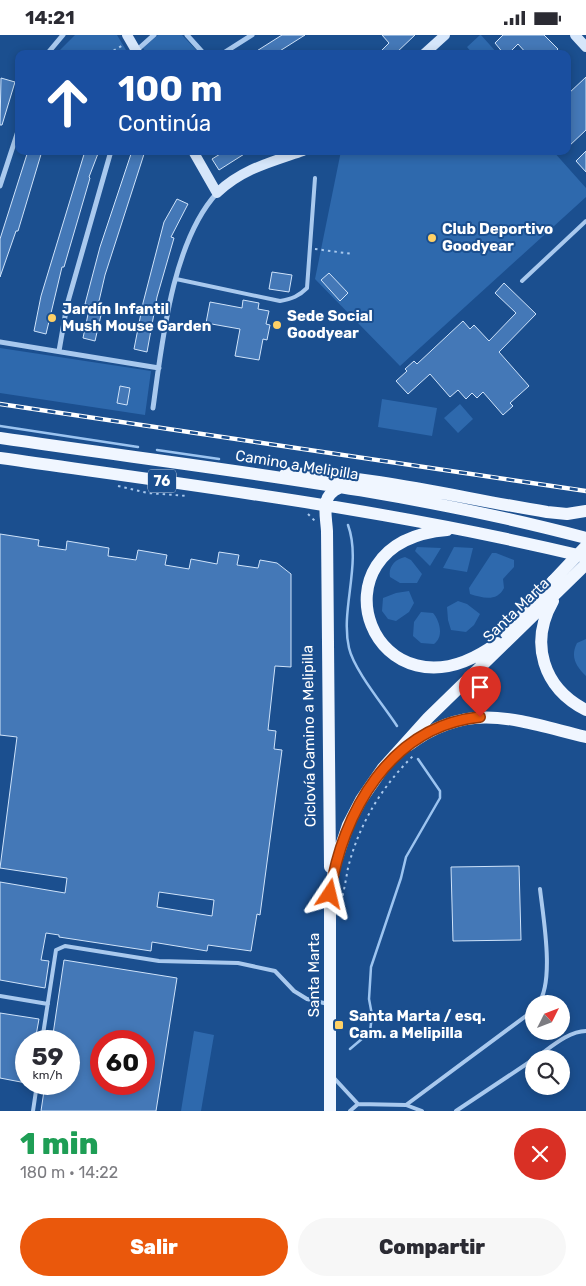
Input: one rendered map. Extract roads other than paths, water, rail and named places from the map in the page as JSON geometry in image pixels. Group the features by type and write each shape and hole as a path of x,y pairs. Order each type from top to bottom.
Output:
{"main road":[{"name":"Camino a Melipilla","path":"0,438 339,488 473,510 586,538"},
{"name":"76","path":"0,458 325,505 467,529 586,557"},
{"path":"251,475 277,473 348,477 535,510 567,514 586,511"},
{"path":"330,900 327,531 325,505 329,494 339,488"},
{"path":"467,529 427,532 408,539 387,552 376,566 369,580 366,601 368,618 375,635 390,652 403,660 419,666 436,668 454,665 479,655 497,643"},
{"path":"586,546 558,584 544,621 541,637 541,653 545,669 554,685 569,699 586,710"},
{"path":"558,584 586,564"},
{"name":"Santa Marta","path":"470,677 497,643 558,584"},
{"name":"Santa Marta","path":"330,1111 330,900 338,855 348,825 361,799 383,768 412,734 470,677 558,584"},
{"path":"383,768 431,731 450,722 471,718 508,719 586,737"}],"street":[{"path":"50,50 63,35"},
{"path":"139,50 154,35"},
{"path":"187,35 200,50"},
{"path":"228,50 252,35"},
{"path":"575,35 586,47"},
{"path":"428,50 439,37"},
{"path":"129,38 136,50"},
{"path":"0,186 15,141"},
{"path":"59,351 67,305 110,155"},
{"path":"195,155 217,193"},
{"path":"153,408 158,368 176,279 193,226 217,193 232,179 250,169 291,155"},
{"path":"0,342 158,368"}],"lane":[{"path":"176,279 280,301 292,299 307,288 315,178"},
{"path":"522,281 586,221"},
{"path":"540,889 547,972 543,995"},
{"path":"44,1030 56,950 65,946 159,961 238,963 275,971 294,991 307,999 330,1004"},
{"path":"0,996 48,1004"},
{"path":"406,1105 525,1017"},
{"path":"547,1050 580,1031 586,1031"},
{"path":"456,1111 525,1065"},
{"path":"330,1073 358,1104"},
{"path":"33,1111 35,1095"},
{"path":"350,1111 358,1104 406,1105 422,1111"}],"waterway":[{"path":"0,426 138,447"},
{"path":"157,450 219,459"},
{"path":"348,525 353,555 347,618 349,648 363,677 397,726"},
{"path":"350,1049 370,1032 372,1015 369,999 371,967 401,878 406,857 440,798 440,791 418,759"}],"railway":[{"path":"0,404 586,491"}],"place":[{"name":"Club Deportivo Goodyear","path":"432,238"},
{"name":"Jardín Infantil Mush Mouse Garden","path":"52,318"},
{"name":"Sede Social Goodyear","path":"277,325"},
{"name":"Santa Marta / esq. Cam. a Melipilla","path":"339,1025"}]}
